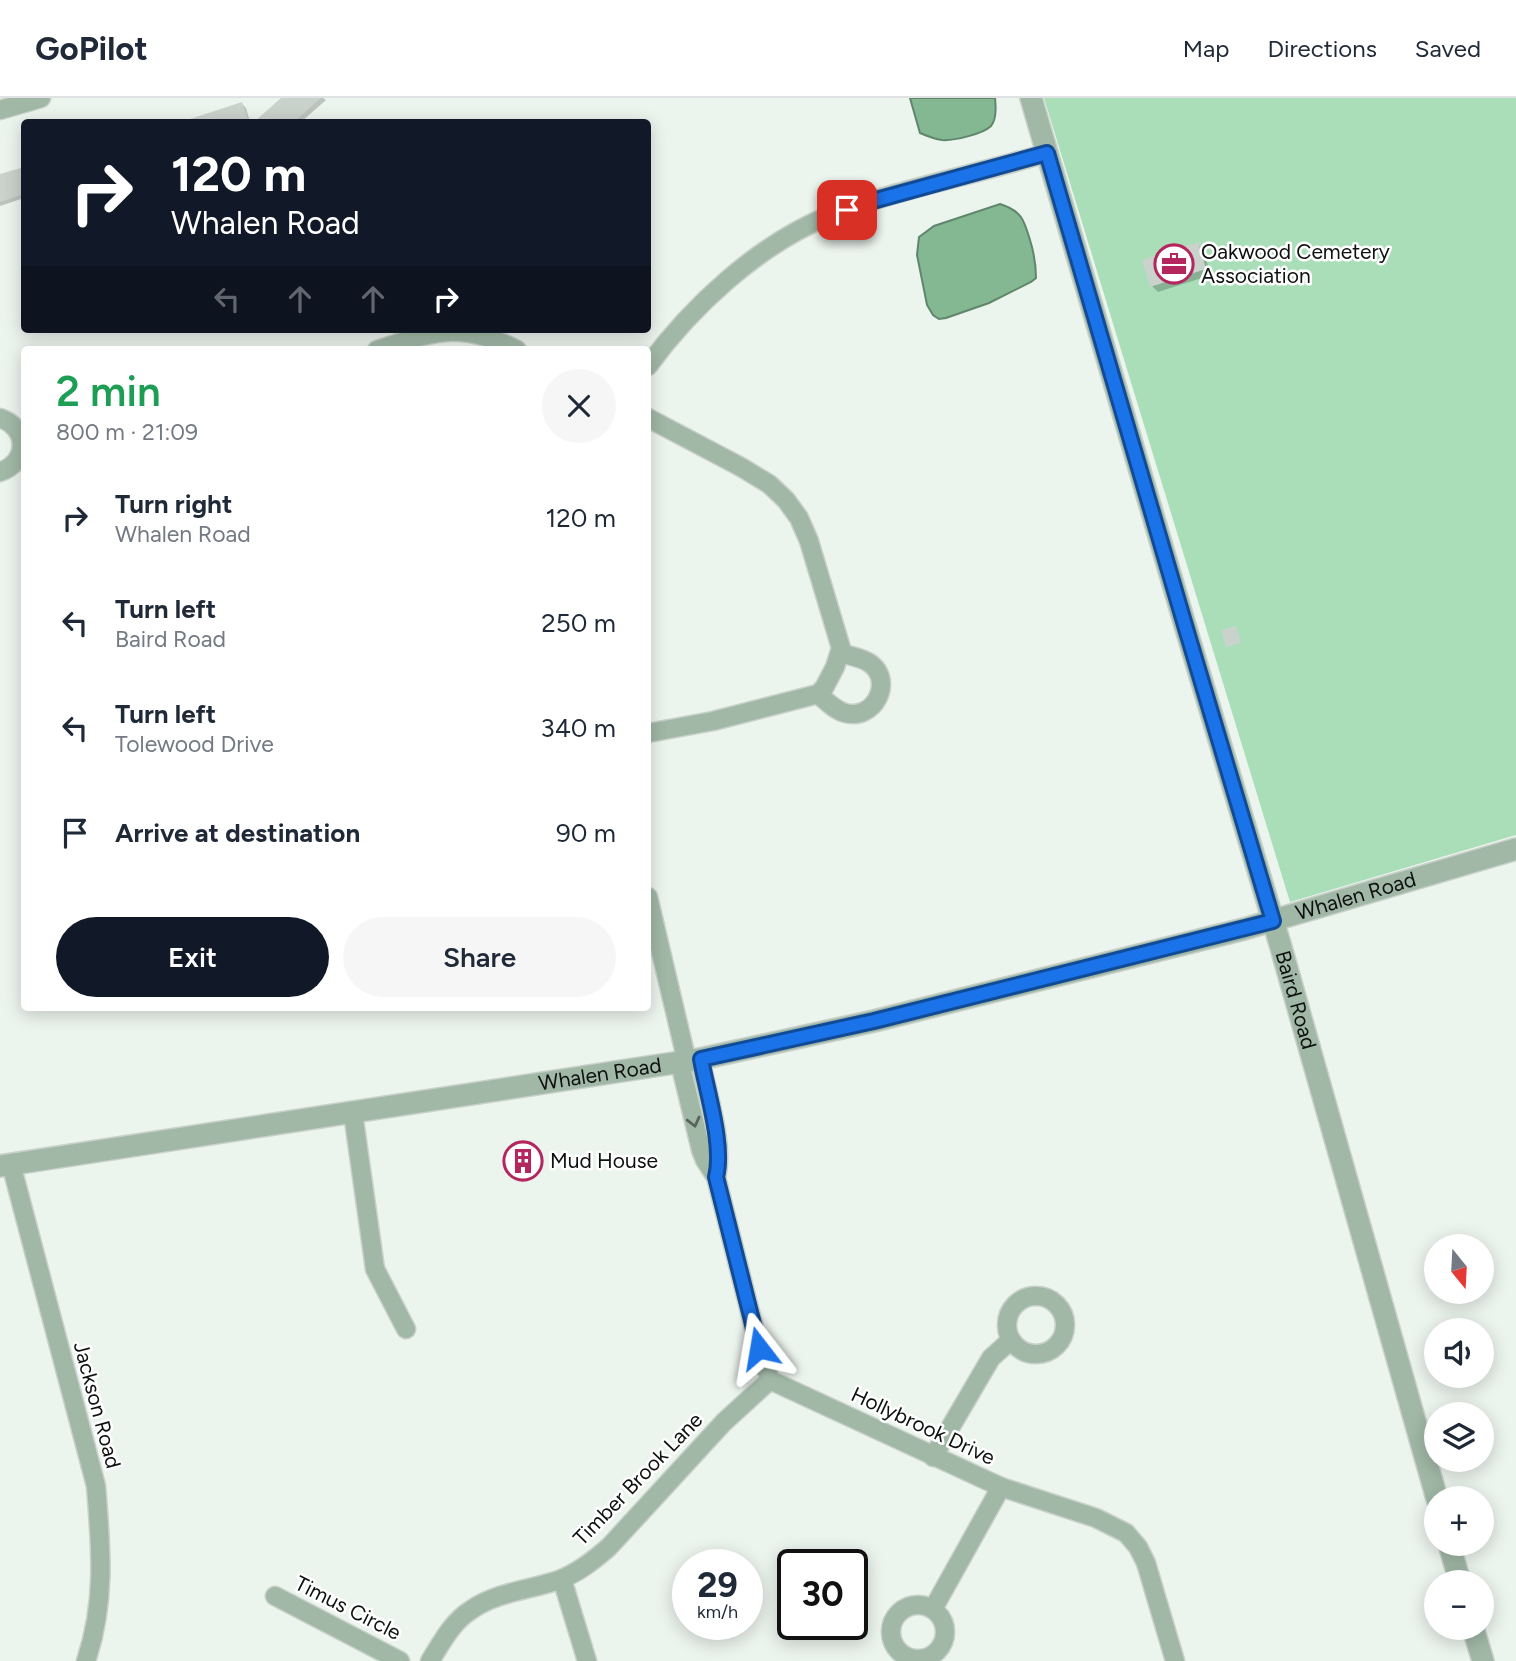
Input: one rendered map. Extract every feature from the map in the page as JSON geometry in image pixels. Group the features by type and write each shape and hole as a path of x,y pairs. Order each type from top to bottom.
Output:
{"street":[{"path":"0,110 41,98"},
{"name":"Baird Road","path":"1031,98 1273,921 1433,1486"},
{"path":"651,362 666,341 707,299 751,261 787,237 825,218 869,202 1047,153"},
{"path":"389,346 435,333"},
{"path":"470,333 509,346"},
{"path":"0,418 15,426 21,438"},
{"path":"651,420 741,467 769,484 786,500 799,518 809,541 841,648 835,667 818,694 713,721 651,732"},
{"path":"13,469 21,452"},
{"path":"818,694 845,713 863,712 877,702 881,685 876,669 862,659 839,653"},
{"name":"Whalen Road","path":"5,1165 689,1061 874,1021 1273,921 1516,849"},
{"path":"651,909 689,1061 718,1150 716,1177 759,1348 770,1380"},
{"path":"353,1113 375,1269 406,1329"},
{"name":"Jackson Road","path":"5,1165 96,1486 101,1589 98,1617 86,1661"},
{"path":"933,1457 991,1358 1012,1340"},
{"name":"Hollybrook Drive","path":"770,1380 1001,1487 1096,1518 1126,1533 1138,1547 1146,1563 1175,1661"},
{"name":"Timber Brook Lane","path":"430,1661 456,1622 472,1609 491,1599 562,1579 590,1563 609,1547 724,1422 770,1380"},
{"path":"933,1609 1001,1487"},
{"path":"562,1579 587,1661"},
{"name":"Timus Circle","path":"275,1596 400,1661"},
{"path":"1477,1640 1483,1661"}],"shaded area":[{"path":"910,98 995,98 995,116 991,126 982,132 939,140 920,133"},
{"path":"1044,98 1516,98 1516,835 1290,902"},
{"path":"1000,204 1018,213 1024,222 1034,254 1036,278 989,303 939,319 927,305 917,255 919,237 934,226"}],"building":[{"path":"281,98 321,98 297,119 257,119"},
{"path":"242,102 248,119 190,119"},
{"path":"21,168 21,195 0,202 0,174"},
{"name":"Oakwood Cemetery Association","path":"1198,242 1206,269 1150,287 1142,260"},
{"path":"1236,626 1241,643 1226,647 1221,630"},
{"name":"Mud House","path":"530,1145 534,1173 515,1176 511,1149"}],"place":[{"name":"Oakwood Cemetery Association","path":"1174,264"},
{"name":"Mud House","path":"523,1161"}],"route":[{"path":"759,1348 716,1177 718,1150 701,1059 874,1021 1273,921 1047,153 847,210"}]}
